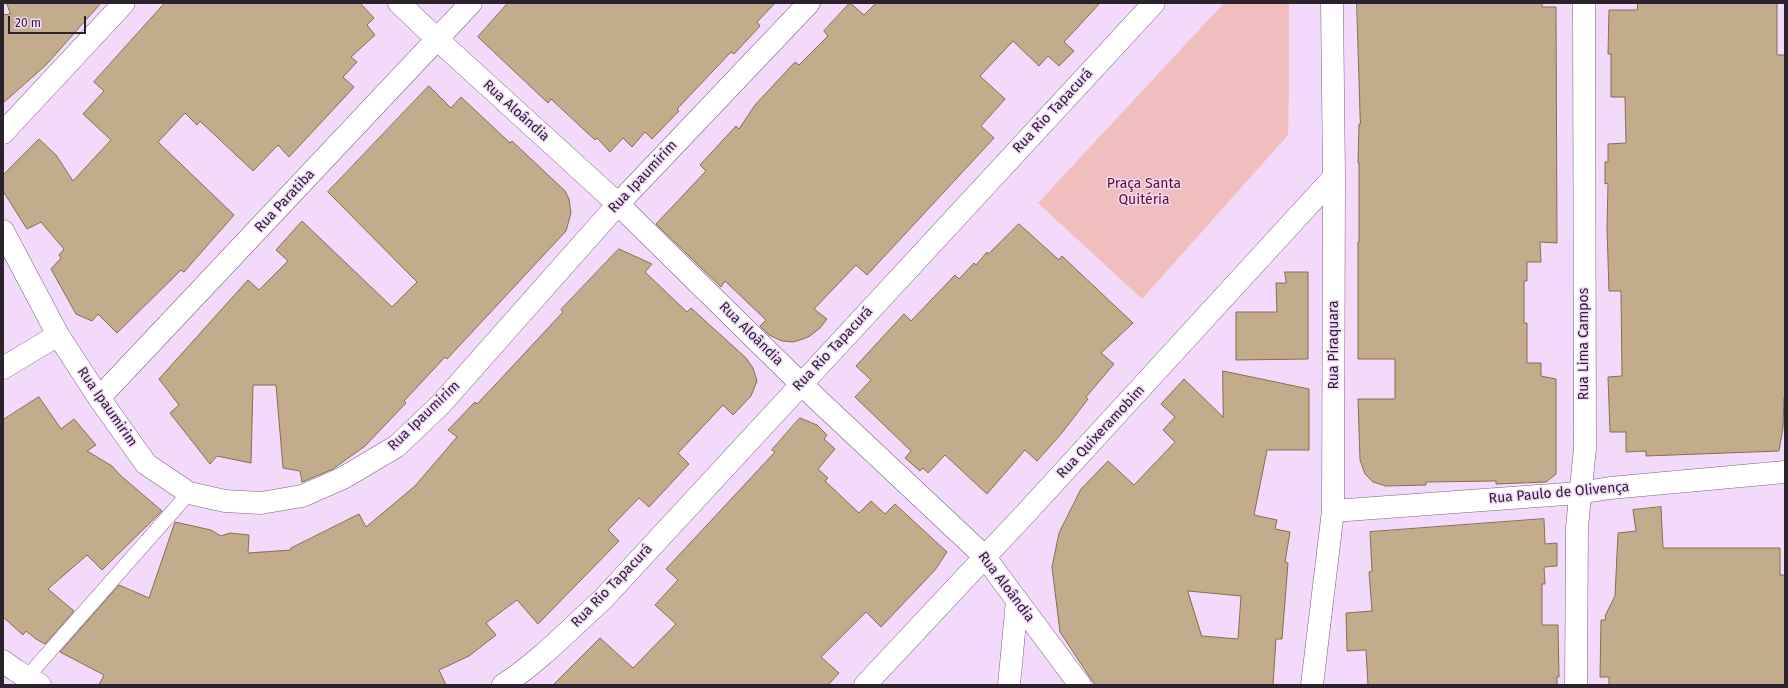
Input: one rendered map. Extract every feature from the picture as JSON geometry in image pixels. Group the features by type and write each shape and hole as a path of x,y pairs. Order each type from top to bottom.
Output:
{"street":[{"path":"3,133 124,3"},
{"name":"Rua Aloândia","path":"400,3 437,40 618,204 801,384 984,556 1080,685"},
{"name":"Rua Paratiba","path":"99,398 471,3"},
{"name":"Rua Ipaumirim","path":"3,231 58,335 99,398 146,464 189,493 225,501 261,503 302,496 343,478 397,446 441,404 618,204 809,3"},
{"name":"Rua Rio Tapacurá","path":"503,685 514,678 551,647 603,599 1154,3"},
{"name":"Rua Piraquara","path":"1312,685 1333,511 1334,177 1332,3"},
{"name":"Rua Lima Campos","path":"1576,685 1577,527 1579,493 1585,448 1584,3"},
{"name":"Rua Quixeramobim","path":"865,685 984,556 1027,512 1334,177"},
{"path":"3,368 58,335"},
{"name":"Rua Paulo de Olivença","path":"1333,511 1579,493 1610,488 1785,472"},
{"path":"1009,685 1016,601"}],"lane":[{"path":"18,673 189,493"}],"green space":[{"name":"Praça Santa Quitéria","path":"1224,3 1289,4 1288,135 1142,299 1038,203"}],"building":[{"path":"7,3 101,3 46,65 3,103 3,15 10,14"},
{"path":"165,3 360,3 374,18 367,25 375,35 351,57 357,62 343,77 354,87 289,157 278,145 253,171 200,121 197,125 185,113 158,142 234,215 184,272 181,270 117,333 98,314 92,321 76,314 51,269 61,258 59,255 64,249 41,222 27,229 3,191 3,175 39,139 56,155 73,181 111,140 83,114 104,91 94,82"},
{"path":"508,3 775,3 757,22 760,26 734,54 731,52 677,109 679,111 652,139 645,132 632,147 623,138 610,152 597,138 595,140 551,99 548,103 478,37"},
{"path":"850,3 864,15 876,3 1100,3 1064,42 1074,51 1059,66 1048,56 1039,66 1013,41 980,76 1005,99 981,126 994,138 867,275 856,265 814,309 827,319 820,328 810,336 803,339 793,342 782,341 769,335 760,326 766,320 725,281 721,287 656,224 706,171 700,165 736,126 739,129 755,105 795,62 799,65 828,36 824,31"},
{"path":"1357,3 1542,3 1542,7 1556,7 1557,243 1540,242 1541,262 1527,262 1527,281 1524,281 1524,323 1527,323 1527,363 1541,363 1541,376 1556,379 1556,474 1546,482 1496,484 1496,481 1426,482 1426,485 1386,486 1373,482 1365,474 1360,460 1358,399 1395,399 1395,359 1358,359 1358,163 1360,124"},
{"path":"1638,3 1777,3 1777,55 1785,55 1785,398 1783,428 1779,451 1646,456 1646,451 1626,452 1626,432 1610,432 1608,377 1622,376 1621,291 1609,291 1607,228 1608,183 1605,184 1605,162 1608,162 1608,144 1626,143 1625,97 1611,97 1611,54 1608,54 1609,10 1637,10"},
{"path":"429,86 451,108 461,97 510,143 512,141 565,191 569,199 571,213 566,231 447,359 445,357 404,401 406,403 365,446 333,469 302,482 300,471 283,468 276,385 253,385 251,463 217,456 210,464 170,413 179,405 159,379 248,280 259,290 288,261 276,250 302,221 392,307 417,282 328,192"},
{"path":"1019,224 1059,260 1062,256 1133,323 1101,353 1114,364 1086,397 1088,399 1061,434 1037,461 1025,450 987,494 945,455 928,473 923,468 920,471 905,458 911,451 855,397 871,380 856,366 904,314 911,321 955,275 959,279 974,263 976,265 987,252 988,254"},
{"path":"619,249 652,264 645,272 687,312 691,308 746,358 753,368 757,381 751,396 733,415 723,405 678,453 689,464 649,507 639,498 608,530 619,541 538,624 517,600 486,623 496,635 469,656 439,670 446,685 99,685 104,675 60,652 119,585 149,598 175,522 211,530 221,536 230,533 249,535 248,553 291,550 291,548 359,514 366,527 415,486 457,437 448,430 475,402 477,404 497,383 563,312 561,310"},
{"path":"1285,272 1308,272 1308,359 1236,360 1236,312 1277,312 1276,283 1286,283"},
{"path":"1223,371 1309,389 1309,450 1267,450 1254,515 1277,520 1275,529 1290,532 1285,562 1288,563 1282,639 1276,639 1273,685 1095,685 1060,632 1052,567 1059,533 1081,489 1108,461 1134,485 1175,442 1163,430 1175,417 1161,404 1184,379 1223,417","holes":["1188,591 1241,596 1238,639 1202,636"]},
{"path":"39,397 61,429 74,419 96,445 87,451 112,466 120,475 162,511 102,570 87,555 48,589 74,611 45,644 26,631 23,635 3,617 3,420"},
{"path":"800,418 817,425 827,435 824,439 835,449 818,469 828,478 825,481 859,513 871,501 885,514 895,504 947,552 935,570 881,627 866,612 821,657 839,673 828,685 553,685 600,638 633,668 676,624 655,605 678,580 666,569 775,452 772,450"},
{"path":"1661,507 1663,548 1780,548 1780,575 1785,575 1785,685 1609,685 1609,677 1600,677 1601,620 1606,620 1605,616 1615,596 1618,533 1636,531 1633,510"},
{"path":"1544,519 1545,544 1557,543 1557,566 1544,567 1545,584 1542,584 1542,625 1558,625 1559,677 1557,677 1557,685 1368,685 1366,650 1347,651 1346,613 1372,611 1369,572 1372,571 1370,532"}]}
